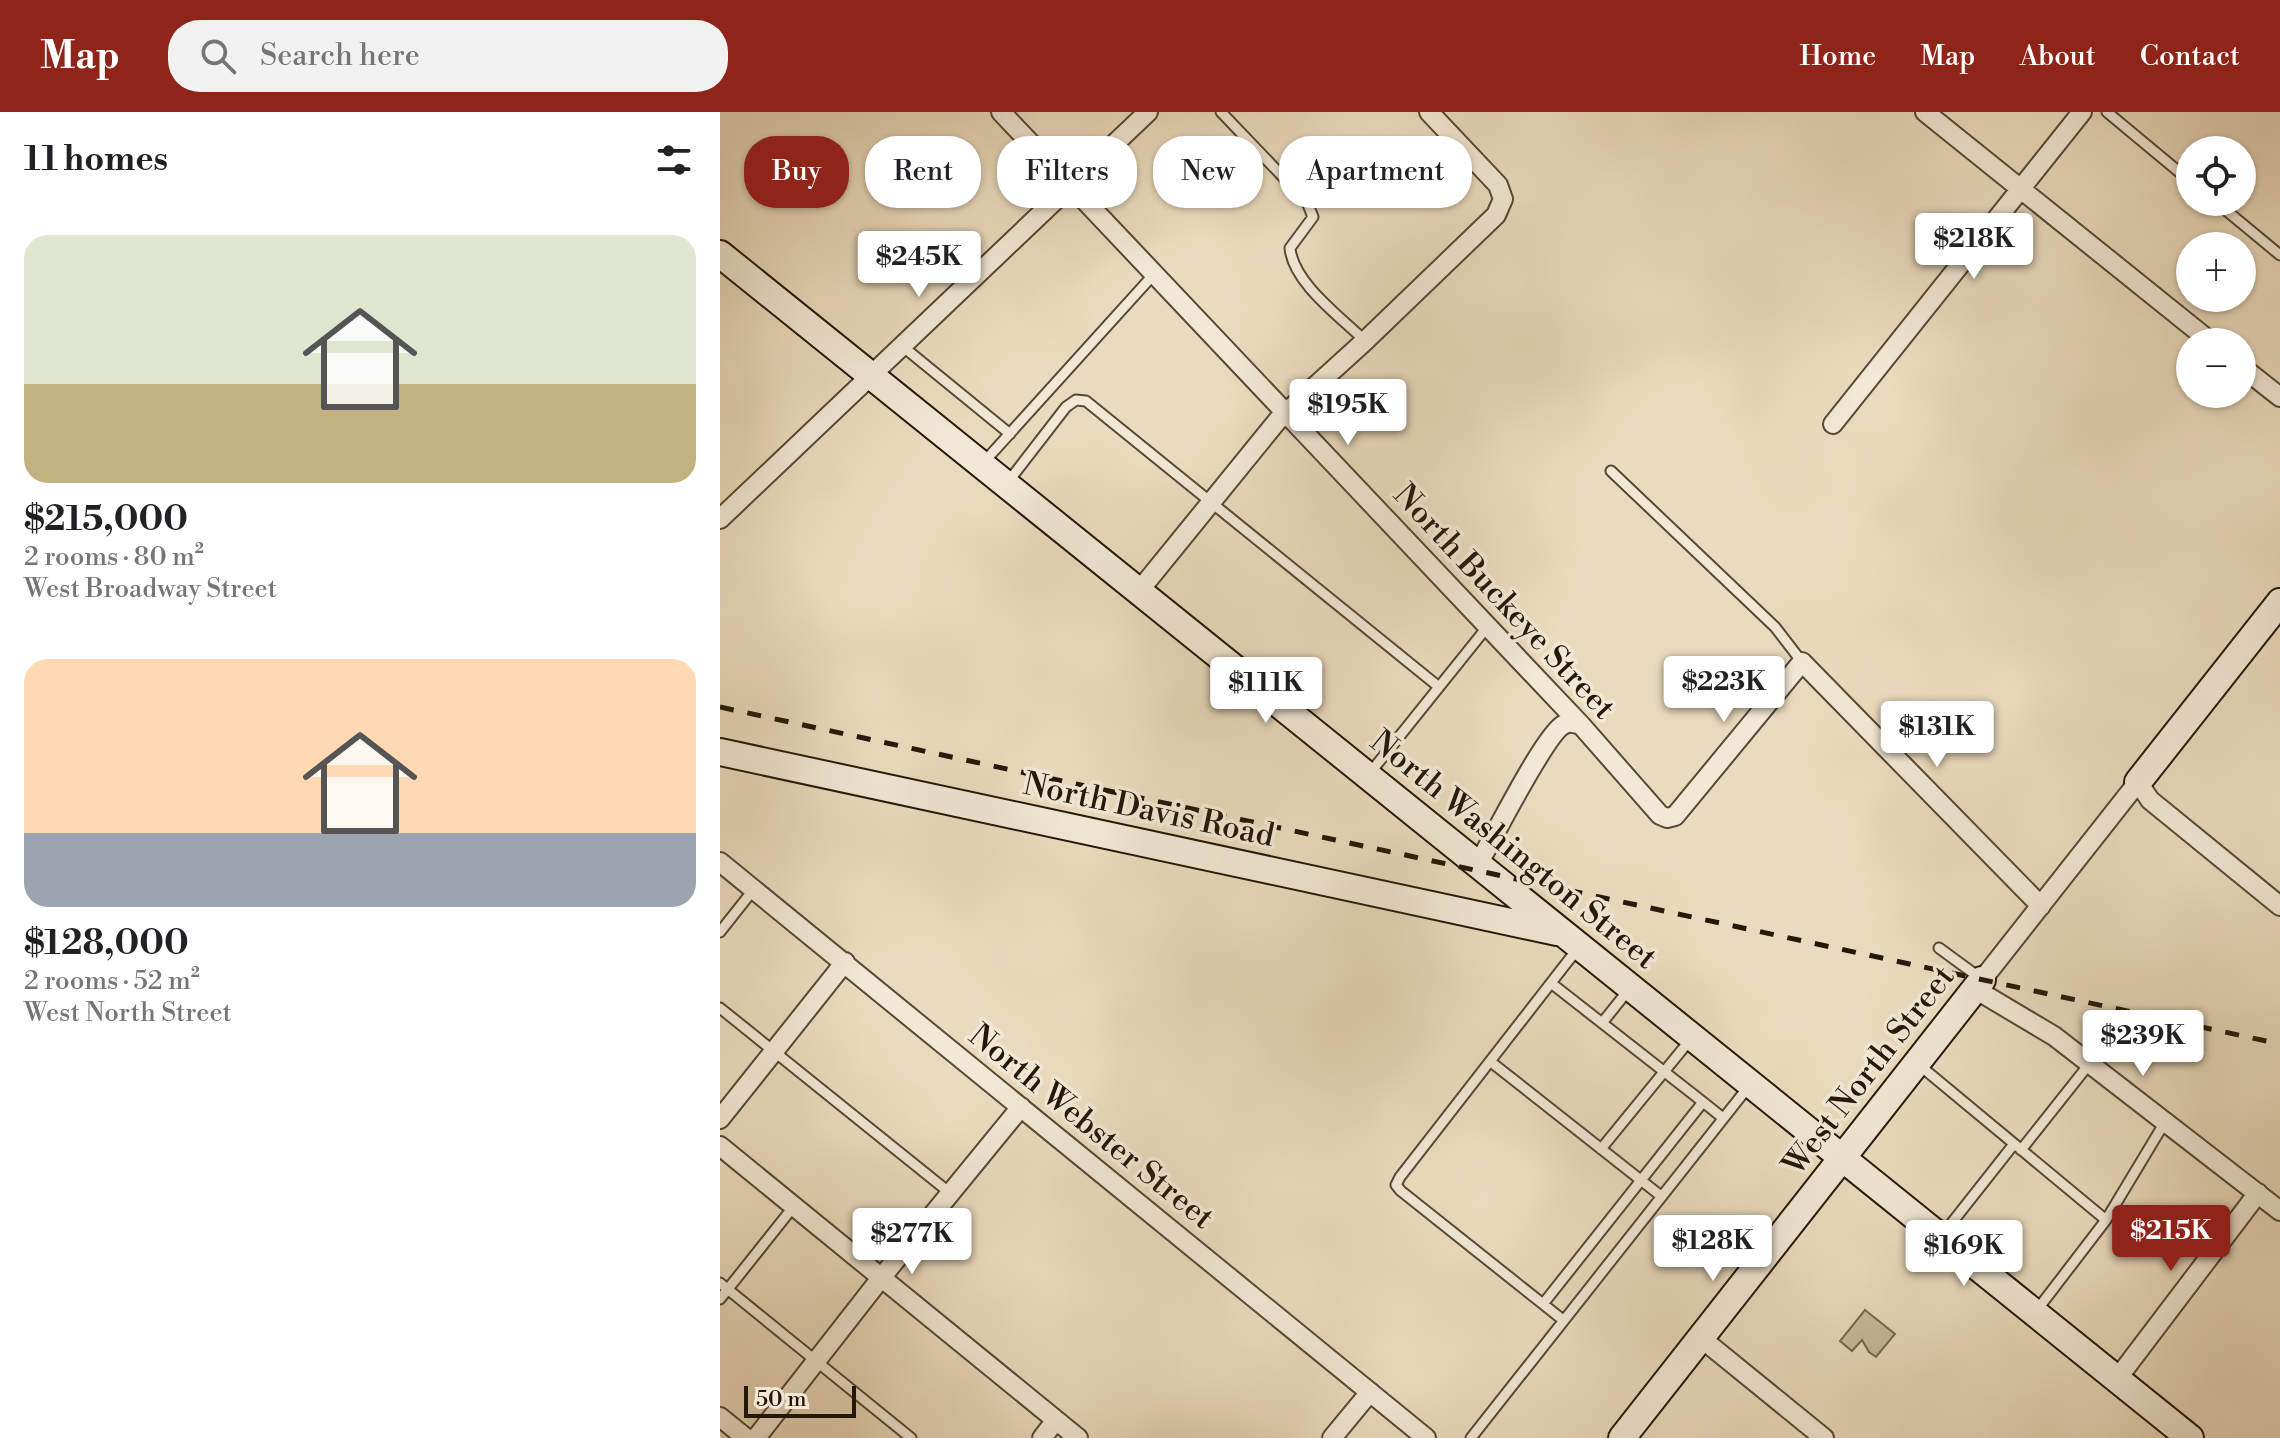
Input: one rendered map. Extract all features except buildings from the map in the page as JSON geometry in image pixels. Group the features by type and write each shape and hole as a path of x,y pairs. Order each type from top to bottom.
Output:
{"main road":[{"name":"North Washington Street","path":"720,254 2190,1438"},
{"path":"2138,782 2280,602"},
{"name":"North Davis Road","path":"720,752 1572,940"},
{"name":"West North Street","path":"1629,1435 1701,1338 1979,984"}],"street":[{"name":"North Buckeye Street","path":"1001,112 1024,136"},
{"path":"1123,136 1148,112"},
{"path":"1139,591 1278,420 1496,215 1503,199 1498,185 1429,112"},
{"path":"1925,112 2194,328"},
{"path":"1833,424 2082,112"},
{"path":"720,519 1047,208"},
{"name":"North Buckeye Street","path":"1093,208 1581,725 1660,815 1667,818 1675,816 1802,662"},
{"path":"2256,378 2280,397"},
{"path":"1802,662 2041,906"},
{"path":"1478,864 1548,742 1564,724 1572,722 1581,725"},
{"path":"2138,782 2150,800 2280,906"},
{"name":"West North Street","path":"1979,984 2138,782"},
{"name":"North Webster Street","path":"720,862 1426,1438"},
{"path":"720,1119 845,962"},
{"path":"1979,984 2090,1063 2280,1211"},
{"path":"756,1438 881,1278 1021,1107"},
{"path":"720,1146 1078,1438"},
{"path":"2117,1379 2258,1193"},
{"path":"1701,1338 1824,1438"},
{"path":"1332,1438 1370,1392"},
{"path":"720,1417 746,1438"},
{"path":"1042,1438 1056,1420"}],"lane":[{"path":"1221,112 1307,202 1313,217 1290,248 1291,260 1314,292 1365,341"},
{"path":"2107,112 2176,169"},
{"path":"2233,216 2280,255"},
{"path":"982,465 1155,273"},
{"path":"901,345 1010,434"},
{"path":"1006,484 1066,407 1076,400 1086,401 1439,687"},
{"path":"1611,471 1775,627 1802,662"},
{"path":"1368,775 1488,626"},
{"path":"720,932 754,889"},
{"path":"1563,1320 1396,1185 1551,983 1572,940"},
{"path":"1939,948 1979,984"},
{"path":"1551,983 1723,1118"},
{"path":"1602,1023 1631,986"},
{"path":"720,1008 950,1193"},
{"path":"1601,1149 1693,1036"},
{"path":"1491,1062 1661,1196"},
{"path":"1917,1063 2106,1220"},
{"path":"1941,1237 2090,1063"},
{"path":"1471,1438 1751,1082"},
{"path":"1543,1304 1703,1102"},
{"path":"2034,1313 2106,1220 2165,1122"},
{"path":"720,1299 724,1286 794,1206"},
{"path":"724,1286 911,1438"}],"shaded area":[{"path":"1865,1310 1895,1334 1876,1357 1862,1340 1852,1351 1840,1341"}],"railway":[{"path":"720,707 2280,1044"}]}
